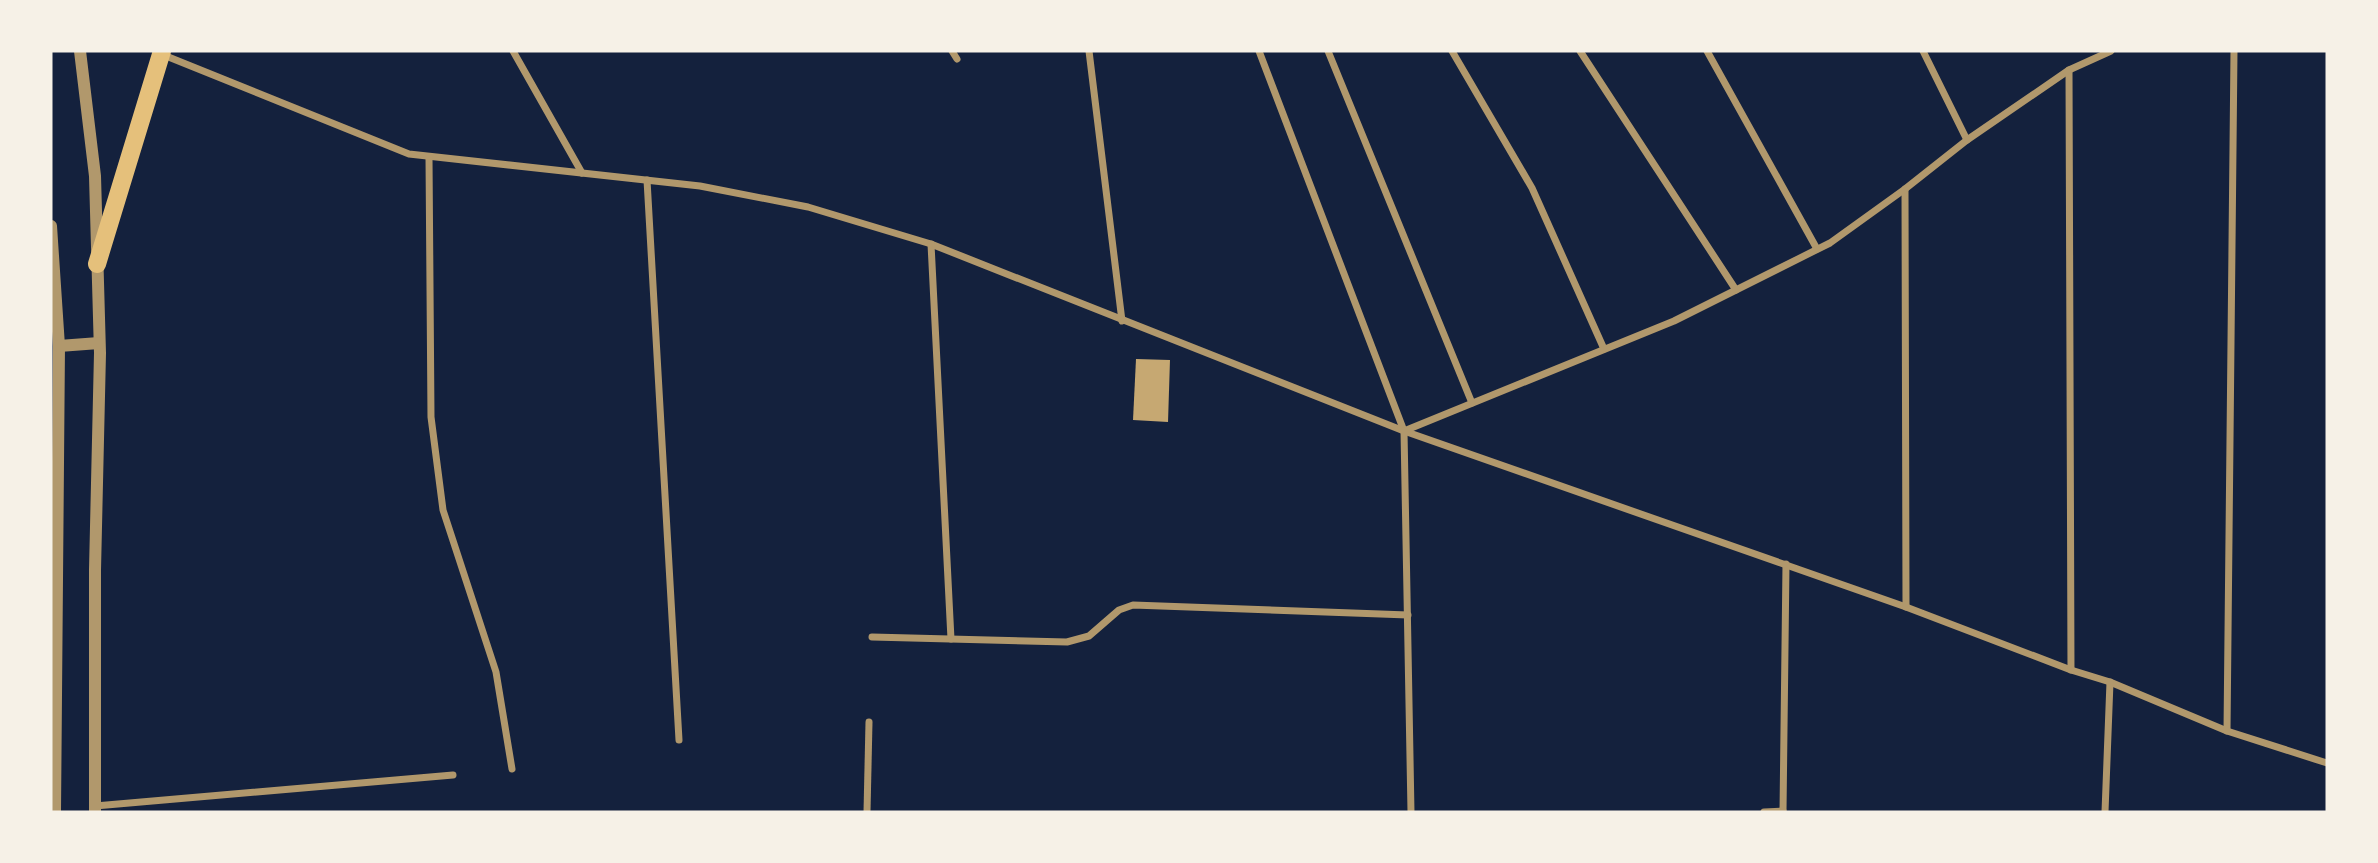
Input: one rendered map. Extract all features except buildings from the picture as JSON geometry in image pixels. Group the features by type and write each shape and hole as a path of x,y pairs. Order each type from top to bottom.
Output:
{"main road":[{"path":"97,264 161,52"}],"street":[{"path":"80,51 95,176 99,342 94,809 453,775"},
{"path":"513,51 582,173"},
{"path":"952,51 957,59"},
{"path":"1088,51 1122,321"},
{"path":"1259,51 1404,431 1411,812"},
{"path":"1328,51 1472,403"},
{"path":"1452,51 1532,188 1604,349"},
{"path":"1580,51 1736,290"},
{"path":"1707,51 1817,249"},
{"path":"1923,51 1966,140"},
{"path":"1404,431 1674,321 1830,243 1905,189 1966,140 2069,70 2111,51"},
{"path":"2227,731 2234,51"},
{"path":"161,52 410,154 701,186 808,207 931,244 1404,431 1906,607 2071,670 2110,682 2227,731 2327,762"},
{"path":"2069,70 2071,670"},
{"path":"429,157 431,417 443,510 496,672 512,769"},
{"path":"647,180 679,740"},
{"path":"1905,189 1906,607"},
{"path":"51,226 59,346 54,614 55,812"},
{"path":"931,244 951,639"},
{"path":"59,346 99,342"},
{"path":"1764,812 1783,812 1786,564"},
{"path":"872,637 1067,642 1089,636 1119,610 1133,605 1408,615"},
{"path":"2105,812 2110,682"},
{"path":"867,812 869,722"}]}
